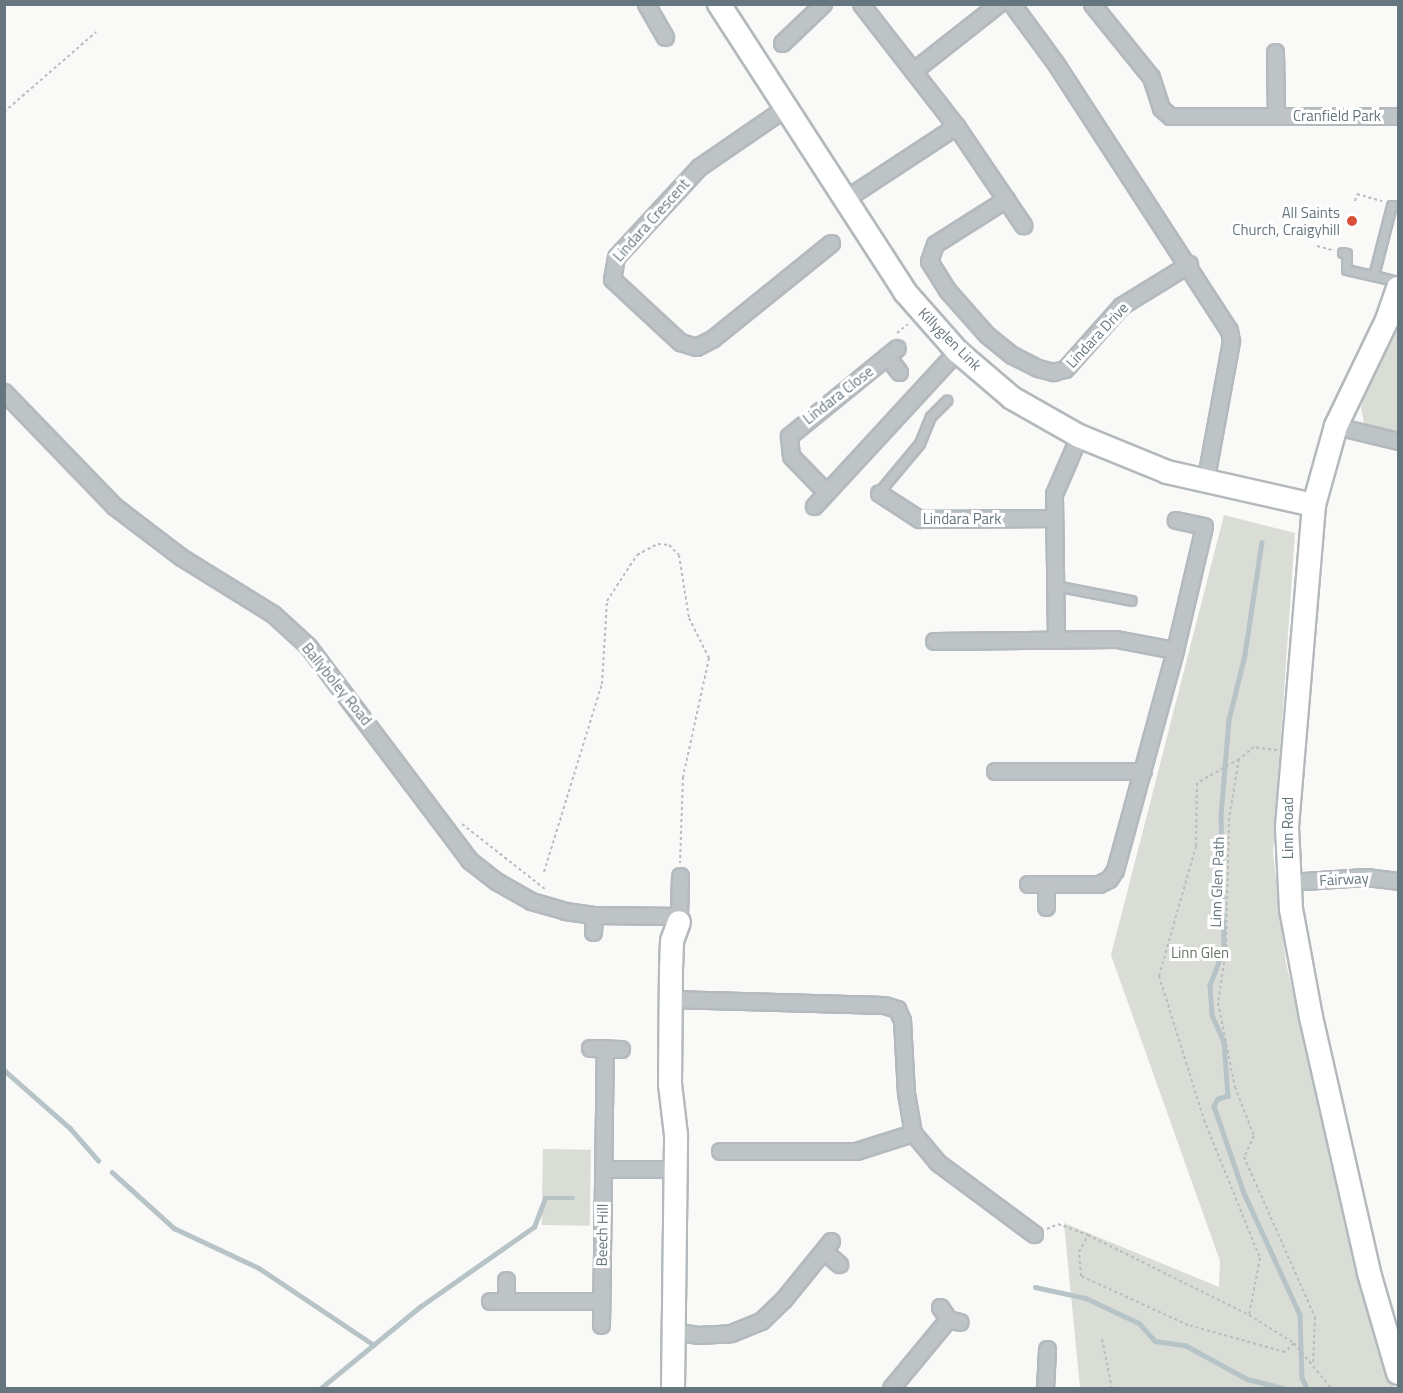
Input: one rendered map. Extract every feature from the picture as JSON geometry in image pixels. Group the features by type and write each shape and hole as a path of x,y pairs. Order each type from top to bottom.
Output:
{"street":[{"path":"646,4 665,37"},
{"name":"Killyglen Link","path":"719,4 845,199 881,260 957,351 1012,398 1078,436 1167,472 1314,505"},
{"path":"782,43 824,4"},
{"path":"861,4 956,126 1023,225"},
{"path":"913,71 998,4"},
{"path":"1012,4 1056,64 1189,264 1231,338 1205,482"},
{"name":"Cranfield Park","path":"1092,4 1151,77 1161,108 1170,116 1398,116"},
{"name":"Cranfield Park","path":"1275,52 1276,116"},
{"name":"Lindara Crescent","path":"785,108 699,167 616,257 611,268 612,279 680,342 696,346 712,339 831,243"},
{"path":"845,199 956,126"},
{"name":"Lindara Drive","path":"1006,199 936,244 929,260 947,290 978,326 1012,355 1038,368 1053,372 1065,369 1121,306 1189,264"},
{"name":"Linn Road","path":"1398,288 1388,320 1336,426 1314,505 1291,752 1288,882 1311,1017 1369,1273 1398,1373"},
{"path":"814,506 957,351"},
{"name":"Lindara Close","path":"826,492 790,456 789,436 892,352 899,372"},
{"name":"Ballyboley Road","path":"4,392 114,507 182,557 273,614 308,646 469,860 516,894 565,911 594,915 680,919"},
{"path":"1336,426 1398,441"},
{"path":"1056,640 1054,494 1078,436"},
{"name":"Lindara Park","path":"879,493 919,519 1054,518"},
{"path":"1028,884 1099,884 1111,877 1143,771 1175,650 1204,526 1176,520"},
{"path":"934,641 1124,640 1175,650"},
{"path":"995,771 1143,771"},
{"path":"673,1389 676,1135 685,1084 679,999 687,941 680,919 680,876"},
{"name":"Fairway","path":"1288,882 1356,877 1398,880"},
{"path":"1046,885 1046,907"},
{"path":"593,932 594,915"},
{"path":"679,999 884,1005 897,1010 902,1020 906,1093 913,1133 937,1162 1035,1234"},
{"name":"Beech Hill","path":"601,1325 605,1048"},
{"path":"720,1151 856,1151 913,1133"},
{"path":"604,1169 675,1169"},
{"path":"674,1331 698,1335 731,1333 760,1321 828,1246 839,1264"},
{"path":"506,1280 506,1301"},
{"path":"490,1301 601,1301"},
{"path":"891,1389 949,1316"},
{"path":"1045,1389 1047,1349"}],"lane":[{"path":"1374,276 1395,207"},
{"path":"1343,253 1347,254 1347,270 1398,282"},
{"path":"879,493 920,444 931,417 947,401"},
{"path":"1055,586 1132,601"}],"path":[{"path":"4,112 96,32"},
{"path":"1355,201 1357,194 1395,207"},
{"path":"1317,246 1343,253"},
{"path":"892,352 897,333 923,312"},
{"path":"544,872 602,684 607,601 638,555 658,544 669,545 679,555 689,618 709,658 683,777 680,876"},
{"path":"1249,1315 1260,1258 1204,1120 1159,976 1196,846 1197,783 1239,759 1254,747 1291,752"},
{"name":"Linn Glen Path","path":"1239,759 1229,818 1226,950 1218,1003 1235,1087 1254,1136 1244,1157 1315,1317 1312,1364"},
{"path":"454,817 561,902 565,911"},
{"path":"1035,1234 1058,1224 1088,1235 1249,1315 1308,1355 1331,1389"},
{"path":"1088,1235 1079,1252 1081,1276 1188,1325 1285,1352 1294,1344"},
{"path":"1102,1339 1112,1389"}],"green space":[{"path":"1398,312 1398,435 1365,427 1361,408 1371,373"},
{"name":"Linn Glen","path":"1224,515 1295,533 1273,853 1286,963 1344,1216 1394,1388 1080,1388 1064,1223 1219,1287 1220,1261 1111,955"},
{"path":"543,1149 591,1150 590,1226 542,1225"}],"waterway":[{"path":"1262,542 1245,655 1229,720 1221,815 1224,949 1210,985 1212,1015 1224,1042 1228,1096 1218,1099 1214,1106 1244,1193 1300,1315 1302,1378 1307,1388"},
{"path":"4,1070 70,1128 98,1160"},
{"path":"112,1172 174,1228 259,1268 374,1345"},
{"path":"321,1388 421,1306 534,1227 545,1198 573,1198"},
{"path":"1035,1287 1086,1298 1139,1323 1155,1341 1185,1345 1247,1379 1283,1388"}],"place":[{"name":"All Saints Church, Craigyhill","path":"1352,221"}]}
